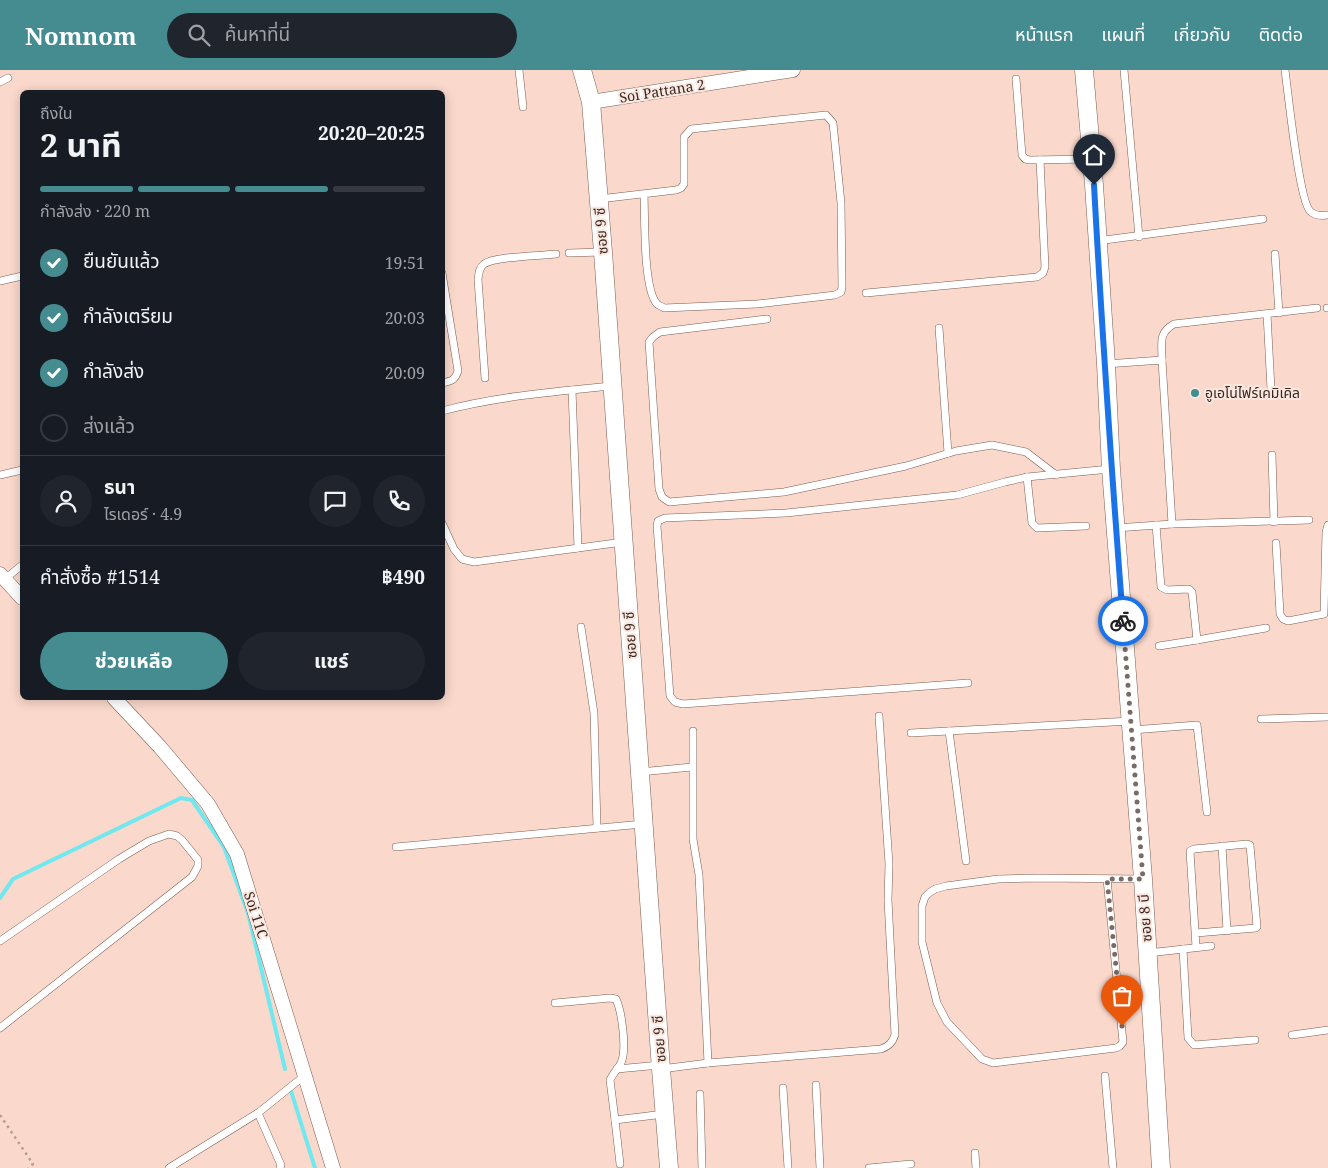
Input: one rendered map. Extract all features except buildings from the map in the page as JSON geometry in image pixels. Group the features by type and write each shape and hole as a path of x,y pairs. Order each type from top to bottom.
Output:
{"street":[{"name":"ซอย 9 ซี","path":"582,70 591,102 603,252 660,1067 669,1168"},
{"name":"Soi Pattana 2","path":"591,102 793,70"},
{"name":"ซอย 8 บี","path":"1084,70 1106,364 1111,469 1143,879 1161,1168"},
{"path":"2,576 20,596"},
{"name":"Soi 11C","path":"116,700 160,746 208,804 237,854 332,1168"}],"lane":[{"path":"519,70 523,107"},
{"path":"1124,70 1139,237"},
{"path":"1285,70 1305,202 1310,211 1320,216 1328,214"},
{"path":"0,82 8,78"},
{"path":"1016,79 1022,155 1025,159 1092,159"},
{"path":"598,199 681,188 684,184 684,138 691,129 826,115 832,123 841,203 841,292 835,295 756,304 664,308 657,304 652,295 647,270 644,194"},
{"path":"866,293 1038,277 1043,273 1044,267 1040,160"},
{"path":"1097,241 1139,237 1263,219"},
{"path":"569,253 603,252"},
{"path":"485,378 478,279 480,269 485,263 497,259 556,254"},
{"path":"1275,254 1279,312"},
{"path":"0,281 20,276"},
{"path":"445,291 458,371 452,381 445,382"},
{"path":"1172,524 1162,360 1162,335 1166,329 1174,324 1317,308"},
{"path":"1267,314 1271,389"},
{"path":"766,319 660,332 649,342 659,489 662,497 669,502 784,492 906,466 948,453 992,445 1026,452 1056,475"},
{"path":"939,328 948,453"},
{"path":"1106,364 1162,360"},
{"path":"445,410 508,397 611,386"},
{"path":"572,390 578,548"},
{"path":"1272,455 1274,522"},
{"path":"968,682 683,704 675,702 670,696 658,521 665,518 786,512 957,495 1027,477 1111,469"},
{"path":"0,475 20,470"},
{"path":"1027,477 1034,527 1086,526"},
{"path":"1116,528 1172,524 1308,520"},
{"path":"1156,525 1161,587 1167,590 1189,590 1192,592 1196,640"},
{"path":"1276,543 1280,614 1283,619 1288,621 1326,614 1326,532 1328,525"},
{"path":"445,530 454,549 462,559 474,562 624,542"},
{"path":"2,576 20,566"},
{"path":"581,627 594,713 597,828"},
{"path":"1159,646 1266,628"},
{"path":"617,1069 881,1049 892,1042 895,1035 888,864 878,716"},
{"path":"1262,719 1328,717"},
{"path":"911,733 949,730 1199,724 1207,812"},
{"path":"949,730 966,860"},
{"path":"692,731 693,839 699,874 708,1063"},
{"path":"640,772 692,767"},
{"path":"396,847 643,824"},
{"path":"0,941 119,859 149,842 169,834 177,836 198,860 198,866 192,877 0,1028"},
{"path":"1196,933 1256,928 1258,925 1251,848 1247,844 1190,851 1196,947"},
{"path":"1222,846 1227,931"},
{"path":"1107,879 1123,1042 1116,1048 993,1063 982,1059 947,1022 937,1003 922,942 922,906 925,897 935,889 946,886 998,879 1039,878 1143,879"},
{"path":"1148,953 1211,946"},
{"path":"1183,949 1188,1038 1190,1042 1194,1044 1255,1040"},
{"path":"555,1003 610,998 616,1000 620,1007 624,1051 621,1063 610,1080 620,1164"},
{"path":"1292,1035 1328,1030"},
{"path":"169,1168 258,1113 304,1076"},
{"path":"1105,1076 1113,1168"},
{"path":"816,1085 820,1168"},
{"path":"782,1088 788,1168"},
{"path":"700,1094 702,1168"},
{"path":"258,1113 275,1151 281,1166 280,1168"},
{"path":"615,1120 665,1114"},
{"path":"975,1153 976,1168"},
{"path":"869,1168 911,1164"}],"path":[{"path":"0,1115 33,1164 28,1168"}],"shaded area":[{"path":"0,70 1328,70 1328,1168 0,1168"}],"waterway":[{"path":"0,898 13,879 181,798 192,800 224,847 248,913 285,1069"},
{"path":"291,1091 315,1168"}],"way so far":[{"path":"1122,1026 1107,879 1143,879 1123,621"}],"place":[{"name":"อูเอโน่ไฟร์เคมิเคิล","path":"1195,393"}],"route":[{"path":"1094,185 1111,469 1123,621"}]}
